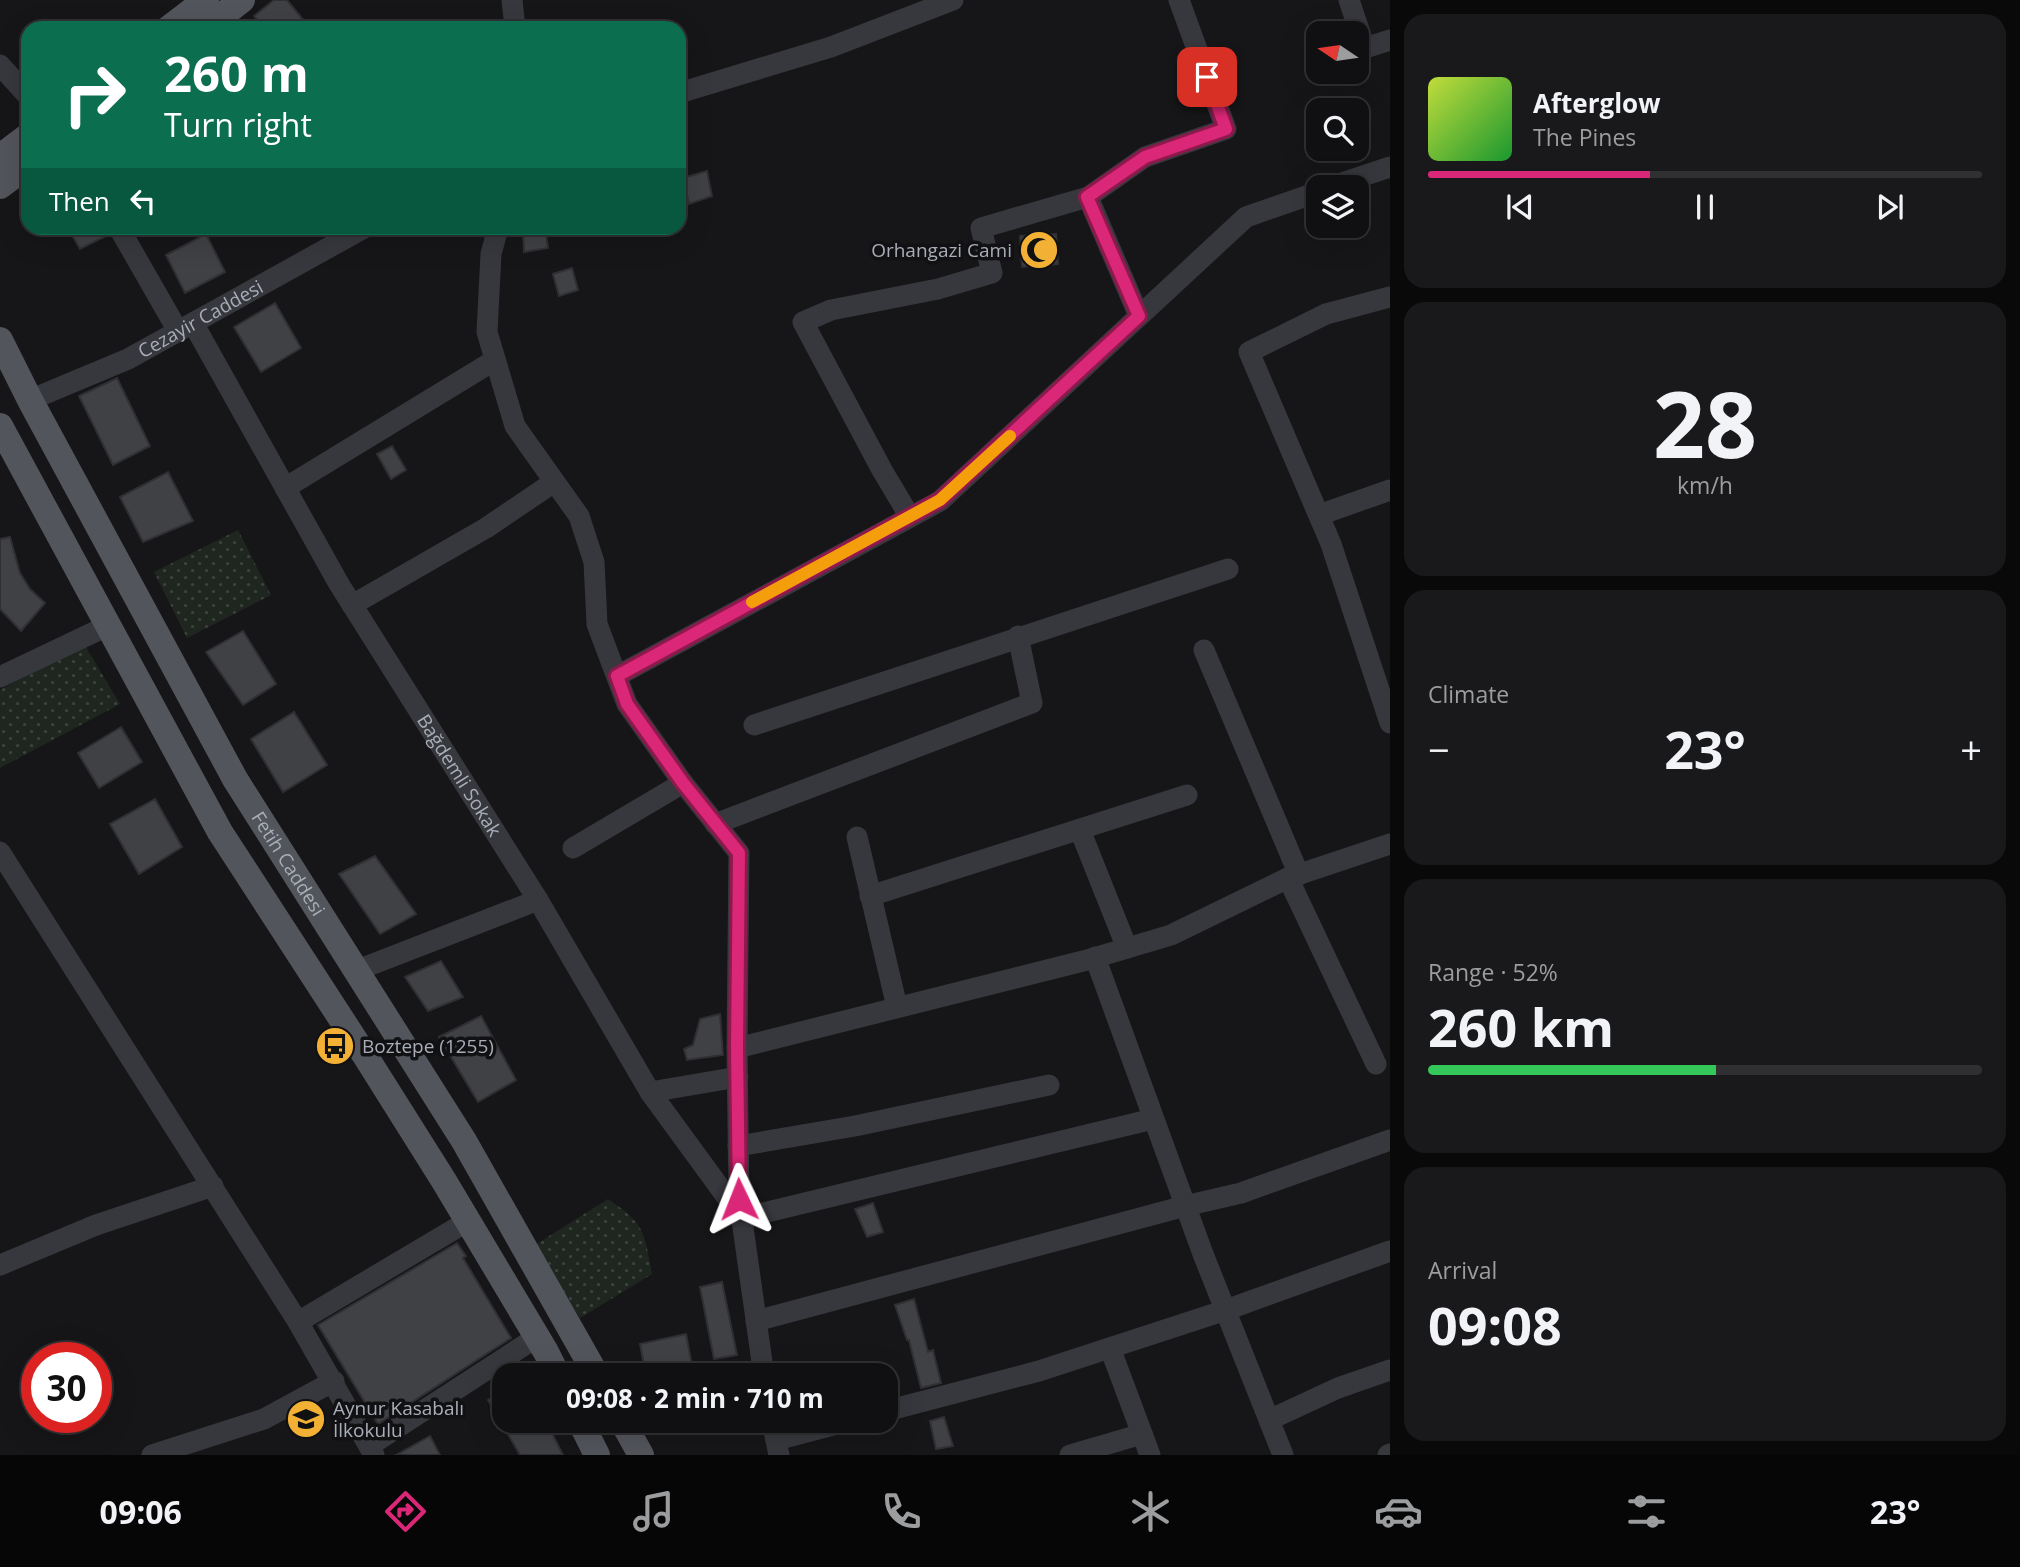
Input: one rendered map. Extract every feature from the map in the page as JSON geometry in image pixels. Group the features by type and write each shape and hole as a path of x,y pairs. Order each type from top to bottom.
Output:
{"main road":[{"path":"178,21 206,0"},
{"path":"215,21 242,0"},
{"path":"7,170 21,147"},
{"name":"Fetih Caddesi","path":"0,340 235,779 464,1141 590,1363"},
{"name":"Fetih Caddesi","path":"0,426 220,832 366,1057 468,1221 551,1363"},
{"path":"586,1433 597,1455"},
{"path":"629,1433 641,1455"}],"street":[{"path":"512,0 514,21"},
{"path":"686,91 831,47 907,8 953,0"},
{"path":"910,517 803,322 831,310 938,289 992,274 981,228 1087,197 1145,157 1226,129 1179,0"},
{"path":"1349,0 1365,48 1390,40"},
{"path":"0,65 21,88"},
{"path":"1366,175 1390,167"},
{"path":"617,676 940,500 1246,217 1306,195"},
{"path":"1087,197 1139,316"},
{"name":"Bağdemli Sokak","path":"124,235 185,327 285,488 352,605 538,900 650,1092 742,1217"},
{"name":"Cezayir Caddesi","path":"30,400 128,359 351,235"},
{"path":"496,235 491,254 486,331 515,426 579,516 594,562 597,624 627,704 683,783 739,853 738,1146 742,1217 762,1363"},
{"path":"1390,297 1326,314 1249,352 1331,544 1390,723"},
{"path":"285,488 495,360"},
{"path":"352,605 486,528 554,482"},
{"path":"1319,515 1390,490"},
{"path":"754,725 1228,569"},
{"path":"0,677 107,626"},
{"path":"715,824 1032,703 1018,636"},
{"path":"1204,650 1294,877 1376,1064"},
{"path":"573,848 683,783"},
{"path":"870,896 1187,795"},
{"path":"1080,830 1127,948"},
{"path":"857,837 897,1007"},
{"path":"737,1048 1127,948 1171,934 1294,877 1390,844"},
{"path":"0,852 298,1322 372,1450 537,1337"},
{"path":"355,971 538,900"},
{"path":"1095,957 1185,1206 1283,1455"},
{"path":"650,1092 738,1077"},
{"path":"738,1146 855,1126 1049,1085"},
{"path":"742,1217 1153,1119"},
{"path":"757,1321 1241,1193 1390,1140"},
{"path":"0,1265 96,1225 213,1186"},
{"path":"298,1322 468,1221"},
{"path":"898,1408 1039,1371 1226,1310 1390,1251"},
{"path":"1110,1348 1150,1455"},
{"path":"1269,1420 1338,1388 1390,1370"},
{"path":"152,1455 264,1419 334,1381"},
{"path":"776,1439 800,1433"},
{"path":"1070,1455 1142,1434"}],"shaded area":[{"path":"238,530 271,595 187,638 154,572"},
{"path":"84,644 120,704 0,768 0,690"},
{"path":"608,1199 629,1215 641,1230 652,1274 580,1318 535,1245"}],"building":[{"path":"274,0 287,0 304,21 258,21 254,16"},
{"path":"707,171 712,196 689,204 686,177"},
{"name":"Orhangazi Cami","path":"1056,234 1058,264 1022,267 1020,236"},
{"path":"72,235 108,235 80,249"},
{"path":"206,235 225,272 185,293 166,255"},
{"path":"523,235 546,235 548,248 524,252"},
{"path":"572,268 578,290 559,296 553,274"},
{"path":"275,303 301,348 261,372 234,327"},
{"path":"117,378 150,446 113,465 79,396"},
{"path":"392,446 406,470 391,479 377,454"},
{"path":"168,472 193,521 143,542 120,497"},
{"path":"10,537 20,573 30,589 45,603 21,631 0,609 0,539"},
{"path":"243,631 276,684 243,705 206,652"},
{"path":"294,712 327,765 283,792 251,739"},
{"path":"121,727 142,762 99,788 78,753"},
{"path":"155,799 182,847 139,874 110,824"},
{"path":"375,856 416,914 380,934 339,874"},
{"path":"441,961 463,997 428,1011 405,977"},
{"path":"720,1014 723,1055 687,1060 684,1049 693,1045 700,1019"},
{"path":"481,1016 516,1080 478,1102 439,1037"},
{"path":"873,1203 883,1232 867,1237 855,1209"},
{"path":"457,1243 466,1256 463,1258 511,1338 378,1424 318,1325"},
{"path":"722,1282 737,1355 714,1359 700,1287"},
{"path":"914,1299 928,1352 933,1350 941,1383 921,1388 909,1340 895,1305"},
{"path":"686,1334 692,1363 644,1363 640,1344"},
{"path":"944,1417 953,1446 936,1449 930,1421"},
{"path":"507,1433 552,1433 563,1455 520,1455"},
{"path":"430,1436 440,1455 396,1455"}],"slow traffic":[{"path":"752,602 940,500 1010,436"}],"place":[{"name":"Orhangazi Cami","path":"1039,250"},
{"name":"Boztepe (1255)","path":"335,1046"},
{"name":"Aynur Kasabalı İlkokulu","path":"306,1419"}],"route":[{"path":"739,1199 739,853 683,783 627,704 617,676 940,500 1139,316 1087,197 1145,157 1226,129 1207,77"}]}
